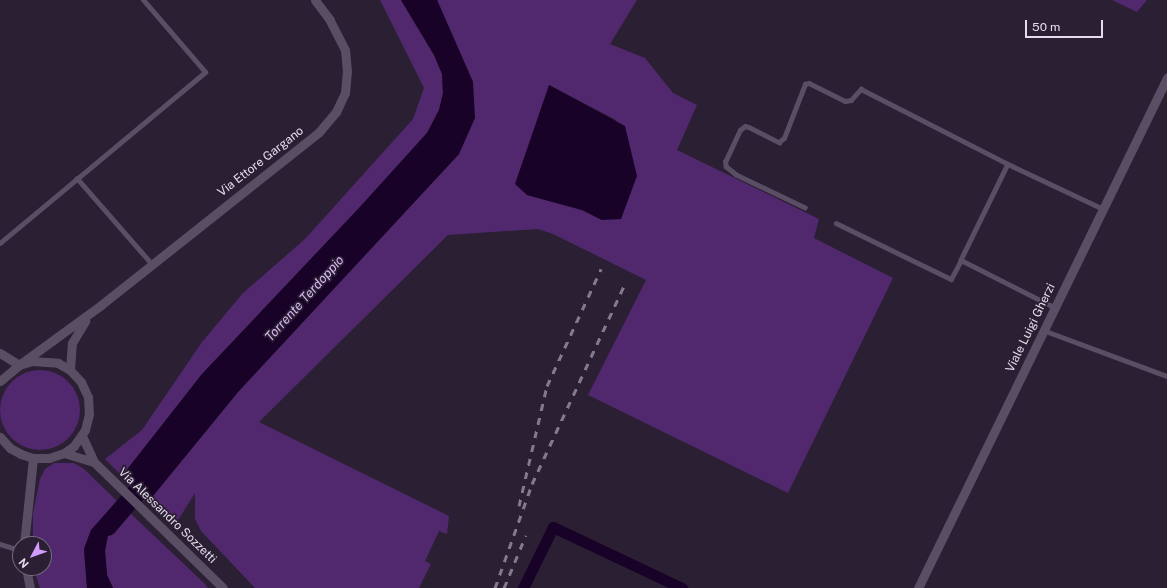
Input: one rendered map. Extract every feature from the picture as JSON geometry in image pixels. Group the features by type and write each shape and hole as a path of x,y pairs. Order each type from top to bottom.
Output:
{"street":[{"name":"Via Ettore Gargano","path":"0,381 19,365 101,305 319,132 336,112 346,93 345,50 330,20 315,0"},
{"name":"Viale Luigi Gherzi","path":"918,588 1167,78"},
{"name":"Via Ettore Gargano","path":"70,370 72,343 80,326 101,305"},
{"path":"0,353 19,365 45,360 70,370 81,382 88,397 90,414 82,436 64,453 49,458 33,458 15,451 0,439"},
{"name":"Via Alessandro Sozzetti","path":"82,436 94,462 147,512 223,588"},
{"name":"Via Alessandro Sozzetti","path":"64,453 94,462"},
{"path":"25,536 33,458"},
{"path":"28,576 30,588"}],"lane":[{"path":"0,243 205,72 143,0"},
{"path":"805,208 736,175 726,167 725,162 740,130 745,126 779,142 782,141 794,116 798,97 808,83 845,101 851,100 861,89 1008,164 1103,209"},
{"path":"836,223 951,279 1008,164"},
{"path":"77,178 152,264"},
{"path":"961,260 1056,308"},
{"path":"1043,330 1167,376"},
{"path":"0,544 12,548"}],"shaded area":[{"path":"380,0 401,0 434,55 442,74 443,93 439,110 427,133 359,208 202,374 122,476 105,459 142,430 202,342 243,293 305,239 413,119 424,88"},
{"path":"437,0 637,0 610,44 645,58 673,93 697,105 677,150 819,219 814,238 893,278 788,493 588,395 646,280 553,234 538,229 448,235 259,422 449,516 447,534 439,531 425,561 431,564 419,588 255,588 201,531 195,519 195,493 175,525 148,502 238,392 459,154 473,82","holes":["549,85 616,120 602,220 582,210 527,195"]},
{"path":"1112,0 1147,0 1137,12"},
{"path":"40,370 55,373 68,382 77,395 80,410 77,425 68,438 55,447 40,450 25,447 12,438 3,425 0,410 3,395 12,382 25,373"},
{"path":"54,463 74,463 84,469 117,501 91,530 84,549 87,588 40,588 36,576 52,576 52,536 33,536 33,513 40,479 45,469"},
{"path":"129,512 208,588 113,588 107,575 105,551 108,535"}],"water":[{"path":"401,0 437,0 473,82 475,118 459,154 238,392 148,502 122,476 202,374 359,208 427,133 439,110 443,93 442,74 434,55"},
{"path":"549,85 625,126 637,176 621,219 602,220 582,210 527,195 515,184"},
{"path":"117,501 129,512 108,535 105,551 107,575 113,588 87,588 84,549 91,530"}],"waterway":[{"name":"Torrente Terdoppio","path":"107,526 154,471"},
{"path":"523,588 553,527 682,588"}],"railway":[{"path":"519,506 547,386 601,269"},
{"path":"495,588 532,484 624,286"},
{"path":"504,588 526,535"}]}
